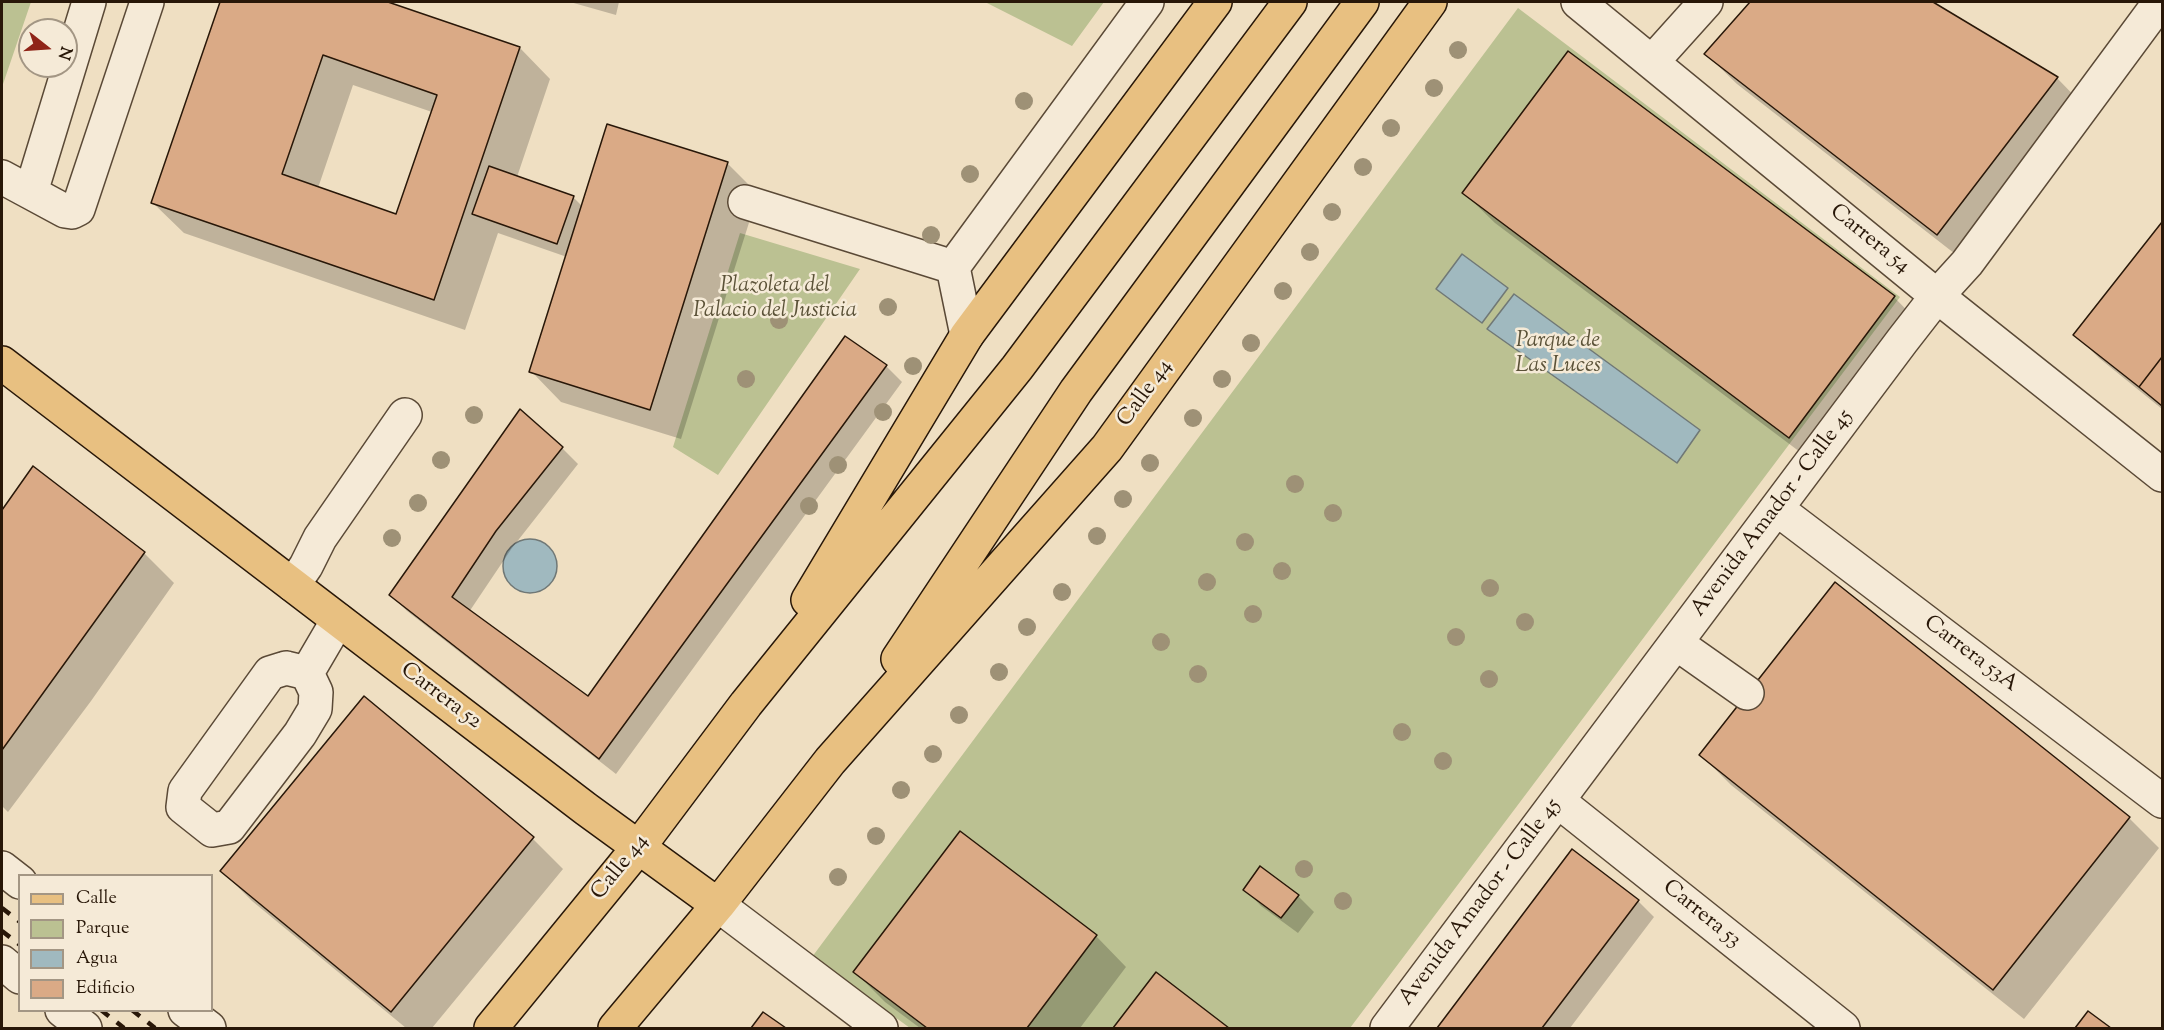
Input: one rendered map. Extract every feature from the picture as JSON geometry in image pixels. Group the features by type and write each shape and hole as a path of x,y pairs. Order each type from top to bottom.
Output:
{"main road":[{"name":"Calle 44","path":"746,704 967,335 1215,2"},
{"name":"Calle 44","path":"491,1029 638,848 746,704 1017,368 1290,2"},
{"name":"Calle 44","path":"830,760 1076,391 1362,2"},
{"name":"Calle 44","path":"615,1029 718,905 830,760 1107,448 1430,2"},
{"name":"Carrera 52","path":"2,363 638,848 718,905"}],"street":[{"path":"31,192 88,2"},
{"path":"2,177 65,211 72,212 78,209 147,2"},
{"path":"967,335 953,267 1147,2"},
{"name":"Carrera 54","path":"1578,2 1937,296 2163,475"},
{"path":"1652,62 1706,2"},
{"name":"Avenida Amador - Calle 45","path":"1388,1029 1937,296 1967,263 2160,2"},
{"path":"745,202 953,267"},
{"path":"293,585 306,566 320,538 405,415"},
{"name":"Carrera 53A","path":"1777,509 2163,801"},
{"path":"307,673 338,620"},
{"path":"1676,643 1747,693"},
{"path":"286,668 307,673 316,692 315,709 300,734 229,827 212,830 183,807 185,791 270,673 286,668"},
{"name":"Carrera 53","path":"1558,801 1843,1029"},
{"path":"2,868 18,880"},
{"name":"Carrera 52","path":"718,905 881,1029"},
{"path":"2,963 18,975"},
{"path":"63,1012 85,1029"},
{"path":"186,1012 208,1029"}],"green space":[{"path":"2,2 31,2 26,18 18,18 18,40 2,87"},
{"path":"985,2 1104,2 1072,46"},
{"name":"Parque de Las Luces","path":"1518,8 1900,297 1350,1028 910,1028 812,957"},
{"name":"Plazoleta del Palacio del Justicia","path":"740,233 860,269 718,475 673,447"}],"water":[{"path":"1462,254 1508,288 1482,323 1436,289"},
{"path":"1514,294 1700,430 1677,463 1487,329"},
{"path":"530,539 540,541 549,547 555,556 557,566 555,576 549,585 540,591 530,593 520,591 511,585 505,576 503,566 505,556 511,547 520,541"}],"building":[{"path":"220,2 388,2 520,47 434,300 151,203","holes":["323,55 437,95 396,214 282,174"]},
{"path":"1750,2 1933,2 2058,77 1937,235 1704,54"},
{"path":"1568,51 1895,296 1789,438 1462,193"},
{"path":"607,124 728,162 650,410 529,372"},
{"path":"489,166 574,196 557,244 472,214"},
{"path":"2162,222 2162,357 2139,387 2073,335"},
{"path":"845,336 887,365 599,759 389,595 520,409 563,447 496,531 452,597 588,696"},
{"path":"2162,357 2162,406 2139,387"},
{"path":"33,466 145,552 2,750 2,510"},
{"path":"1835,582 2130,817 1993,990 1699,755"},
{"path":"364,696 534,837 391,1012 220,871"},
{"path":"960,831 1097,935 1027,1028 927,1028 853,972"},
{"path":"1572,849 1639,900 1542,1028 1437,1028"},
{"path":"1260,866 1299,895 1281,918 1243,890"},
{"path":"1156,972 1229,1028 1113,1028"},
{"path":"2088,1011 2111,1028 2075,1028"},
{"path":"763,1012 786,1028 751,1028"}],"railway":[{"path":"2,908 18,920"},
{"path":"2,931 18,943"},
{"path":"104,1012 124,1028"},
{"path":"135,1012 155,1028"}]}
